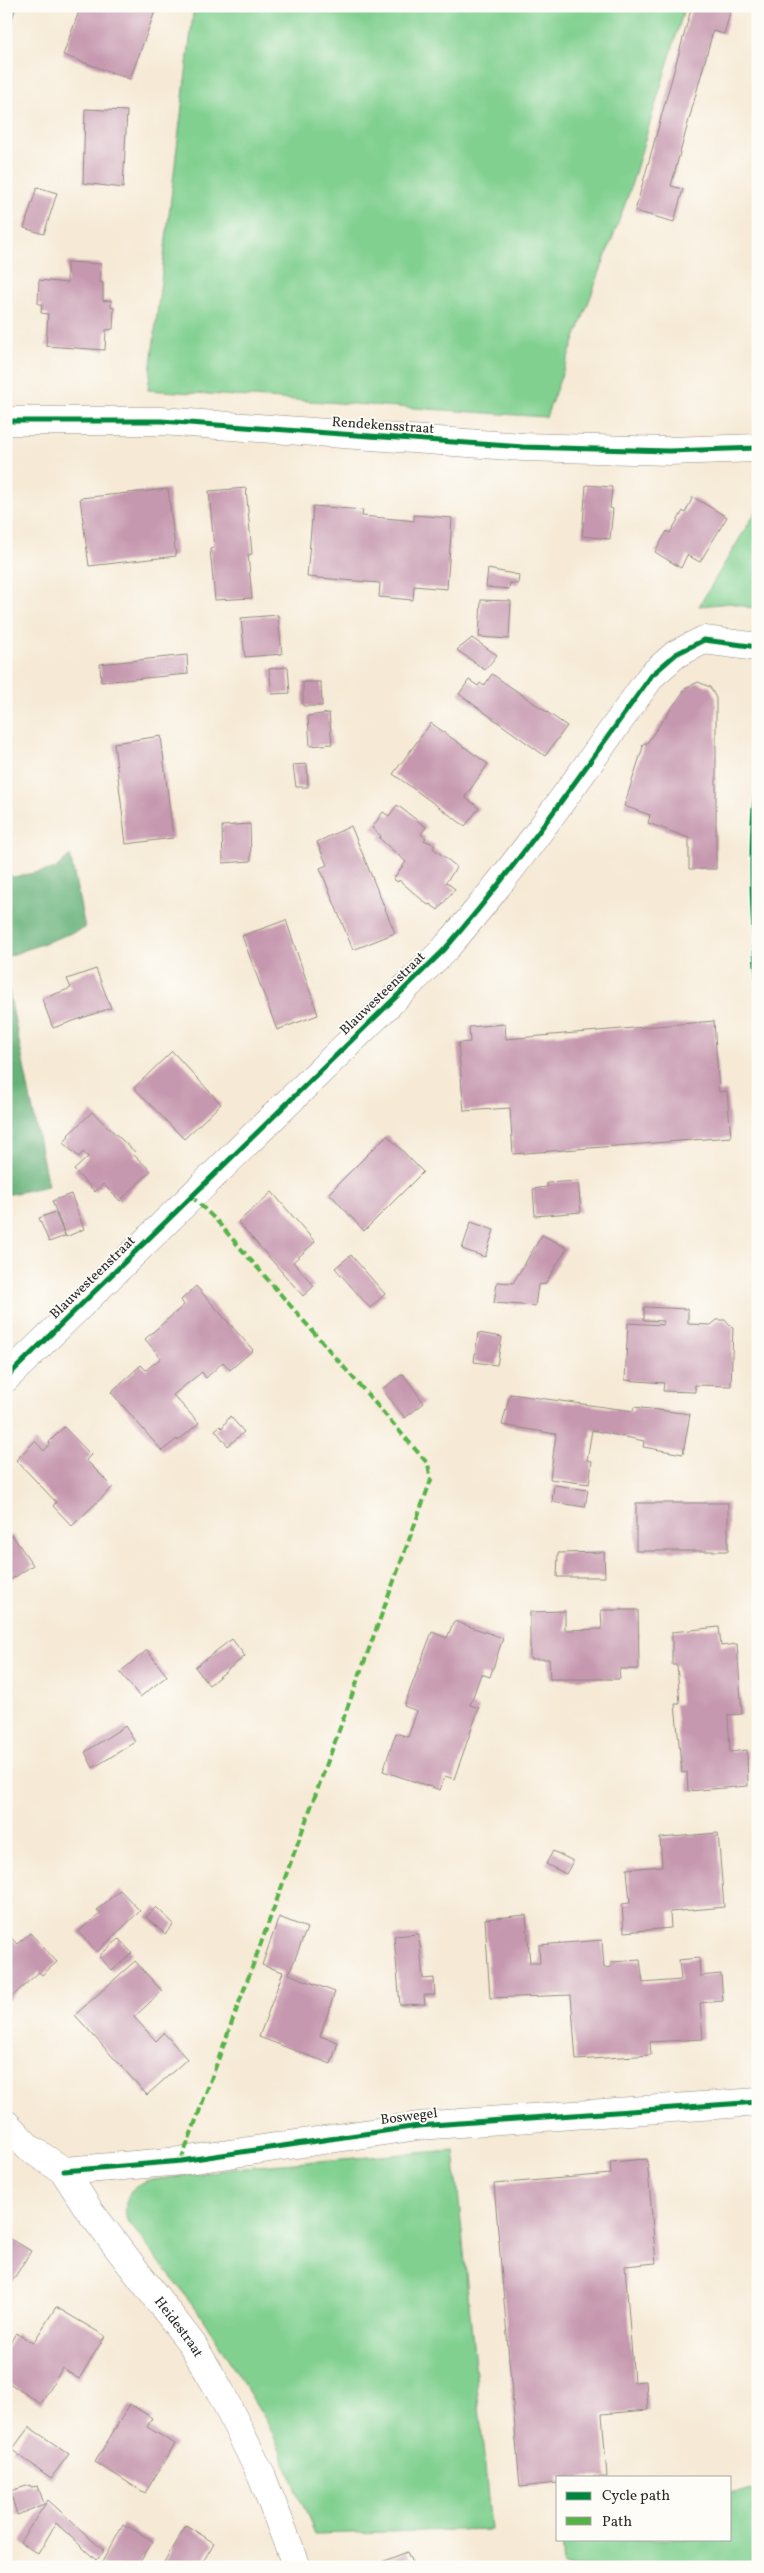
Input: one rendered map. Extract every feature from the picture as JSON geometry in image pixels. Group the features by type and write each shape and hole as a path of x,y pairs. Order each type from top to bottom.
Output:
{"street":[{"name":"Rendekensstraat","path":"6,421 161,421 523,447 669,451 758,448"},
{"name":"Blauwesteenstraat","path":"6,1378 444,950 493,895 522,857 652,675 676,654 704,640 758,647"},
{"name":"Boswegel","path":"64,2171 181,2161 418,2126 648,2108 758,2102"},
{"name":"Heidestraat","path":"6,2124 29,2148 64,2171 90,2210 192,2344 220,2391 262,2477 298,2567"}],"green space":[{"path":"194,6 685,6 628,196 546,417 148,390"},
{"path":"758,508 758,602 752,608 730,603 699,606"},
{"path":"70,855 85,928 6,957 6,872 13,877 55,869"},
{"path":"6,977 48,1186 6,1195"},
{"path":"454,2150 491,2529 315,2534 269,2425 199,2313 127,2220 125,2207 128,2196 135,2188 146,2181 245,2167"},
{"path":"758,2491 758,2567 563,2567 561,2540 732,2540 732,2493"}],"building":[{"path":"6,6 16,6 8,34 6,34"},
{"path":"81,6 157,6 130,79 63,55"},
{"path":"692,6 732,6 724,34 713,31 671,186 683,189 674,222 635,211"},
{"path":"85,109 127,111 123,188 83,183"},
{"path":"37,187 57,193 44,234 24,228"},
{"path":"67,262 101,264 100,282 103,283 103,301 111,300 111,307 114,308 113,329 106,330 105,350 46,346 48,314 41,313 42,304 38,304 39,280 67,283"},
{"path":"586,485 612,487 610,508 613,509 610,539 582,536"},
{"path":"246,488 252,554 248,555 252,598 215,600 210,549 214,548 209,491"},
{"path":"168,489 176,556 89,566 80,498"},
{"path":"693,497 727,517 700,562 687,555 681,568 655,552 667,531 670,533 683,511 685,513"},
{"path":"313,506 363,510 362,516 414,521 414,515 452,518 447,589 414,586 413,600 379,597 380,583 307,577"},
{"path":"488,569 519,575 518,584 510,583 509,589 486,587"},
{"path":"481,600 511,601 509,639 479,637"},
{"path":"278,615 282,654 245,657 241,618"},
{"path":"472,638 497,655 485,670 457,650"},
{"path":"187,655 188,674 101,682 100,664"},
{"path":"288,667 290,693 272,694 269,669"},
{"path":"492,674 567,726 545,756 459,694 469,680 478,686 480,683 484,686"},
{"path":"303,682 321,682 322,706 303,706"},
{"path":"698,682 710,687 716,698 716,869 689,869 689,838 648,823 650,815 624,806 643,747 642,745 646,744 686,688"},
{"path":"329,713 332,744 310,746 308,716"},
{"path":"431,723 488,764 465,797 479,808 465,826 393,774"},
{"path":"161,736 173,838 126,844 114,743"},
{"path":"307,764 308,787 296,787 293,765"},
{"path":"397,805 426,827 421,834 426,838 424,840 435,845 433,848 457,867 446,882 455,889 438,910 430,904 428,905 399,880 398,882 393,879 406,862 379,838 381,836 372,828 383,812 389,816"},
{"path":"250,824 251,861 223,863 222,826"},
{"path":"351,826 395,933 353,950 320,868 327,865 317,842"},
{"path":"286,920 318,1015 277,1030 242,936"},
{"path":"96,969 111,1008 53,1028 42,999 71,988 67,979"},
{"path":"714,1021 719,1092 727,1091 731,1137 513,1154 510,1108 464,1111 458,1043 470,1042 469,1027 505,1024 506,1039"},
{"path":"172,1051 221,1104 184,1139 134,1088"},
{"path":"92,1112 136,1153 134,1155 151,1171 120,1201 103,1184 95,1192 74,1170 88,1157 83,1152 79,1157 63,1143 69,1137 68,1135"},
{"path":"387,1135 423,1172 364,1231 329,1193"},
{"path":"578,1181 581,1212 535,1216 533,1189 547,1187 547,1183"},
{"path":"272,1192 315,1242 293,1262 314,1286 303,1296 238,1222"},
{"path":"71,1194 84,1229 66,1237 52,1201"},
{"path":"55,1212 65,1236 49,1242 39,1218"},
{"path":"471,1222 494,1230 485,1257 462,1249"},
{"path":"542,1235 567,1248 545,1284 538,1285 535,1306 494,1303 497,1282 513,1283"},
{"path":"351,1255 385,1294 370,1308 335,1268"},
{"path":"196,1286 253,1350 230,1370 223,1362 206,1378 202,1372 173,1395 199,1423 178,1441 177,1439 162,1451 111,1392 141,1365 146,1370 161,1358 145,1339 184,1305 181,1300"},
{"path":"644,1307 688,1309 688,1324 711,1325 717,1320 725,1320 733,1327 731,1386 695,1385 695,1392 663,1391 664,1383 625,1380 628,1323 663,1325 663,1321 644,1320"},
{"path":"478,1333 502,1337 497,1365 474,1362"},
{"path":"403,1374 424,1403 405,1418 382,1389"},
{"path":"510,1394 633,1411 634,1407 690,1414 683,1454 643,1447 644,1441 592,1430 587,1460 592,1461 589,1484 550,1479 556,1434 502,1425"},
{"path":"230,1416 244,1432 228,1446 215,1430 220,1426 222,1428"},
{"path":"64,1427 91,1455 86,1460 113,1487 72,1526 53,1506 56,1502 16,1460 35,1441 44,1451 50,1444 49,1442"},
{"path":"554,1485 588,1490 585,1507 552,1502"},
{"path":"636,1503 728,1503 728,1551 636,1551"},
{"path":"12,1535 33,1565 6,1583 6,1538"},
{"path":"604,1552 605,1577 557,1577 558,1553"},
{"path":"601,1610 638,1610 639,1669 619,1669 620,1679 550,1679 549,1659 530,1659 530,1612 565,1611 565,1630 602,1629"},
{"path":"454,1621 503,1638 490,1677 481,1674 470,1705 479,1708 454,1779 445,1776 440,1790 383,1771 396,1733 408,1737 417,1711 404,1706 432,1632 447,1638"},
{"path":"719,1627 721,1646 737,1644 742,1714 728,1715 730,1752 747,1750 748,1786 688,1791 687,1772 682,1773 675,1704 680,1704 677,1665 672,1665 672,1632"},
{"path":"232,1639 245,1656 209,1685 195,1667"},
{"path":"147,1650 167,1676 140,1697 120,1672"},
{"path":"125,1726 135,1742 93,1768 85,1752"},
{"path":"718,1833 724,1907 670,1912 671,1928 624,1932 622,1904 630,1903 627,1869 662,1866 660,1838"},
{"path":"553,1851 573,1861 566,1874 546,1864"},
{"path":"120,1890 140,1911 97,1952 78,1932 101,1913 97,1910"},
{"path":"156,1907 174,1924 165,1934 146,1917"},
{"path":"526,1915 530,1963 540,1963 539,1945 602,1940 604,1968 611,1967 611,1962 640,1960 643,1983 681,1980 679,1960 699,1958 700,1976 721,1974 723,2001 700,2003 703,2039 650,2042 651,2055 576,2060 571,1995 490,1998 485,1919"},
{"path":"279,1917 307,1928 289,1974 335,1992 320,2036 338,2042 331,2064 259,2037 283,1972 262,1965"},
{"path":"6,1932 17,1944 30,1933 57,1962 42,1975 39,1972 6,2002"},
{"path":"419,1934 423,1979 434,1978 435,1995 424,1995 425,2004 400,2005 394,1936"},
{"path":"119,1939 132,1953 112,1971 99,1956"},
{"path":"135,1961 162,1991 134,2017 156,2041 164,2033 187,2059 147,2095 75,2015"},
{"path":"647,2159 656,2263 625,2266 634,2382 646,2381 648,2410 602,2414 607,2476 556,2476 556,2483 520,2487 494,2184 611,2174 610,2162"},
{"path":"6,2236 31,2251 6,2291"},
{"path":"56,2307 105,2336 79,2379 62,2368 41,2404 6,2381 6,2350 16,2333 33,2343"},
{"path":"130,2404 152,2418 147,2427 175,2444 145,2493 95,2462"},
{"path":"29,2427 69,2454 51,2478 12,2450"},
{"path":"30,2485 31,2487 38,2486 44,2504 17,2515 10,2491"},
{"path":"48,2500 104,2551 96,2560 56,2523 38,2554 20,2542"},
{"path":"123,2524 153,2541 137,2567 105,2567 101,2564"},
{"path":"186,2525 214,2543 204,2560 216,2567 161,2567"},
{"path":"407,2552 414,2567 369,2567"}],"marked path":[{"path":"181,2161 431,1480 428,1464 216,1220 192,1197"}],"cycle path":[{"path":"6,421 161,421 523,447 669,451 758,448"},
{"path":"6,1378 444,950 526,849 652,675 676,654 704,640 758,647"},
{"path":"758,769 752,852 754,936 758,991"},
{"path":"64,2171 181,2161 418,2126 758,2102"}]}
